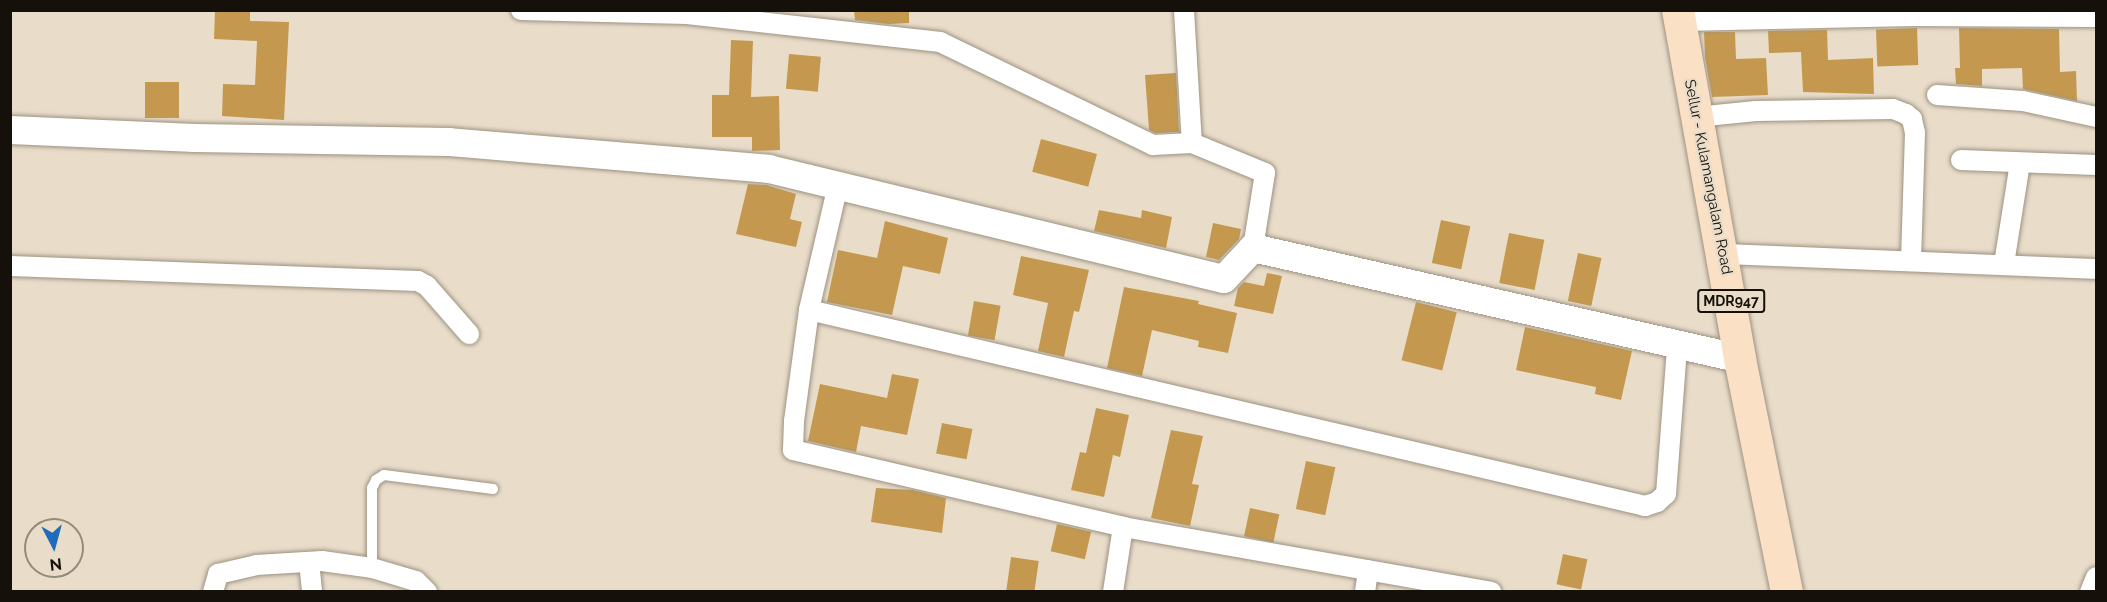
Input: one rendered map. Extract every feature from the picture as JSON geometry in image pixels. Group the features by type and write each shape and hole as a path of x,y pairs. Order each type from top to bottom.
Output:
{"main road":[{"name":"Sellur - Kulamangalam Road","path":"1679,16 1740,359 1787,591"}],"street":[{"path":"10,130 195,138 449,142 769,169 1224,279 1253,248 1265,173 1191,143 1153,145 940,42 687,14 521,10"},
{"path":"1184,10 1191,143"},
{"path":"1679,16 2097,17"},
{"path":"1937,95 2023,101 2097,117"},
{"path":"1696,117 1756,111 1893,109 1906,114 1912,119 1915,133 1911,260"},
{"path":"1961,160 2097,165"},
{"path":"2004,264 2020,163"},
{"path":"838,185 809,310 794,421 793,450 1123,527 1491,591"},
{"path":"1253,248 1740,359"},
{"path":"1723,254 2097,269"},
{"path":"10,266 418,281 427,286 469,334"},
{"path":"809,310 1645,506 1657,502 1666,494 1677,346"},
{"path":"1113,591 1123,527"},
{"path":"213,591 218,574 256,565 322,561 372,568 416,581 427,591"},
{"path":"309,562 312,591"},
{"path":"1365,591 1368,570"},
{"path":"2090,591 2097,577"}],"lane":[{"path":"372,568 372,488 376,480 384,475 493,489"}],"building":[{"path":"215,10 250,10 250,21 289,22 284,120 222,116 223,84 255,85 257,41 214,39"},
{"path":"854,10 909,10 909,23 888,24 855,20"},
{"path":"1917,28 1918,65 1877,66 1876,29"},
{"path":"1959,28 2059,29 2060,72 2076,71 2077,101 2023,89 2022,68 1982,69 1982,86 1956,84 1955,68 1960,68"},
{"path":"1827,30 1828,60 1873,58 1874,94 1803,92 1801,52 1769,53 1768,31"},
{"path":"1704,32 1735,32 1736,59 1766,58 1768,95 1712,97 1705,57"},
{"path":"731,40 753,41 751,97 779,96 780,150 752,151 752,137 712,137 712,95 729,95"},
{"path":"789,54 821,57 818,92 786,89"},
{"path":"1176,73 1179,132 1155,133 1149,130 1145,75"},
{"path":"145,82 179,82 179,118 145,118"},
{"path":"1041,139 1097,154 1088,187 1032,172"},
{"path":"748,184 766,185 796,194 790,219 802,222 796,247 736,234"},
{"path":"1099,210 1141,218 1142,210 1172,217 1166,248 1094,231"},
{"path":"1441,220 1470,226 1461,269 1432,263"},
{"path":"885,221 948,238 940,274 903,266 892,315 827,302 838,250 877,258"},
{"path":"1213,223 1241,229 1239,239 1219,260 1206,257"},
{"path":"1509,233 1544,240 1535,290 1499,283"},
{"path":"1578,253 1601,258 1591,306 1568,301"},
{"path":"1021,256 1089,270 1079,312 1074,311 1064,357 1038,351 1048,303 1013,295"},
{"path":"1267,273 1282,276 1273,314 1234,306 1238,288 1244,282 1264,286"},
{"path":"1124,287 1199,301 1198,304 1237,313 1228,353 1198,347 1199,341 1152,330 1142,376 1107,368"},
{"path":"974,301 1001,306 995,340 968,335"},
{"path":"1416,302 1457,312 1442,370 1401,360"},
{"path":"1525,327 1632,351 1621,400 1595,394 1596,387 1516,370"},
{"path":"892,374 919,379 907,435 861,426 856,452 808,441 820,384 887,398"},
{"path":"1096,408 1129,415 1120,457 1113,455 1104,497 1071,490 1080,452 1086,453"},
{"path":"942,423 972,429 967,459 936,453"},
{"path":"1171,430 1203,436 1192,484 1199,485 1190,526 1151,518"},
{"path":"1306,461 1335,467 1325,515 1296,509"},
{"path":"876,488 913,490 946,498 942,533 871,522"},
{"path":"1250,508 1279,514 1273,543 1244,536"},
{"path":"1057,524 1091,532 1085,559 1051,551"},
{"path":"1563,554 1587,559 1581,590 1557,584"},
{"path":"1011,557 1039,561 1034,592 1006,591"}]}
